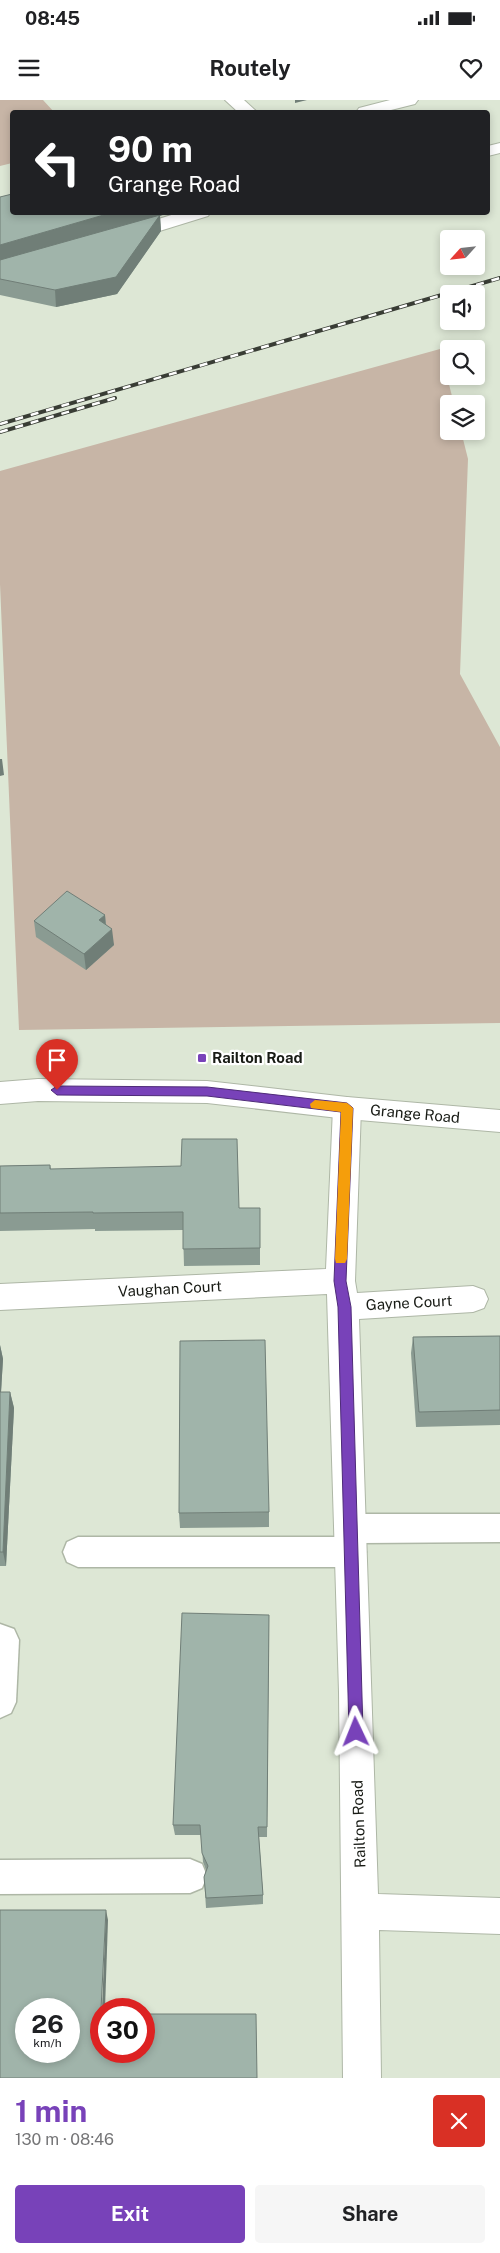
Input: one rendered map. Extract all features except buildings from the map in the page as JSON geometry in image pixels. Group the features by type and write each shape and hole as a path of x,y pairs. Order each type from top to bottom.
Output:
{"street":[{"path":"234,100 246,110"},
{"path":"372,110 409,100"},
{"path":"106,241 192,215"},
{"name":"Grange Road","path":"0,1093 38,1090 207,1092 347,1108 500,1121"},
{"name":"Railton Road","path":"347,1108 342,1294 361,1912 362,2078"},
{"name":"Vaughan Court","path":"0,1297 342,1294"},
{"name":"Gayne Court","path":"342,1294 473,1299"},
{"path":"361,1912 500,1916"}],"lane":[{"path":"78,1552 351,1540 500,1528"},
{"path":"0,1640 2,1640 0,1702"},
{"path":"0,1877 190,1876"}],"shaded area":[{"path":"0,100 43,100 52,110 10,110 10,164 0,166"},
{"path":"440,349 440,385 449,385 452,395 440,395 440,440 463,440 468,459 460,674 500,747 500,1023 19,1030 0,584 0,471"}],"railway":[{"path":"0,424 500,278"},
{"path":"0,432 115,398"}],"slow traffic":[{"path":"315,1104 347,1108 341,1259"}],"place":[{"name":"Railton Road","path":"202,1058"}],"route":[{"path":"57,1090 207,1092 347,1108 340,1281 344,1307 356,1732"}]}
